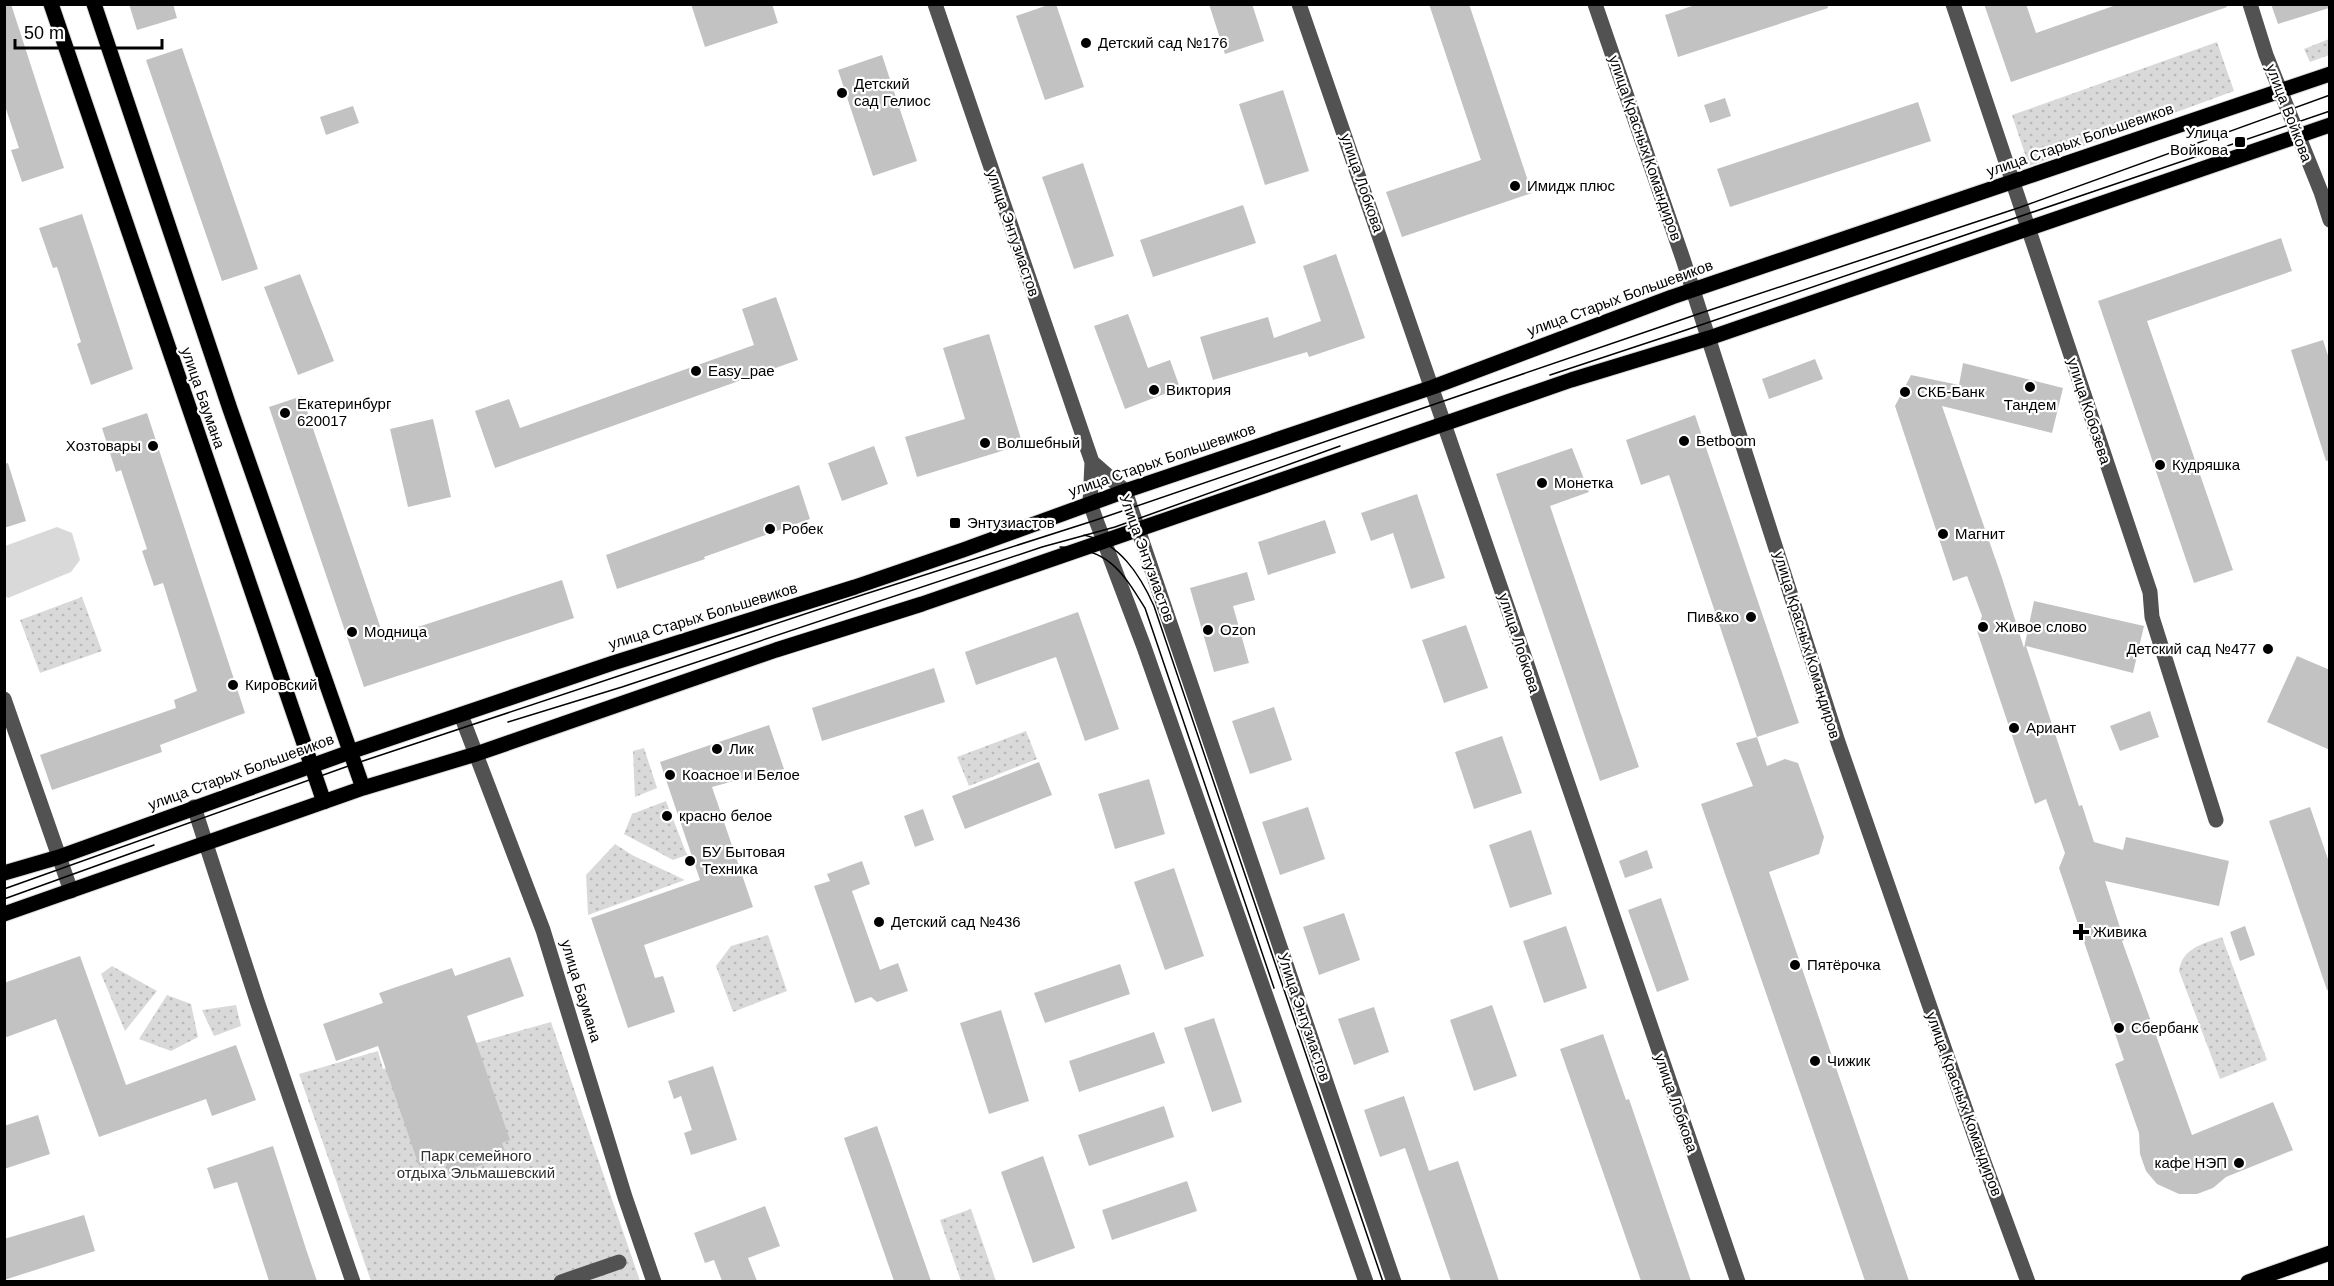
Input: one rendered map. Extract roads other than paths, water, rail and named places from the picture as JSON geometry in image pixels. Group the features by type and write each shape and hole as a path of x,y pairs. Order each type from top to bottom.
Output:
{"main road":[{"name":"улица Баумана","path":"51,4 324,802"},
{"name":"улица Баумана","path":"94,4 230,409 363,788"},
{"name":"улица Старых Большевиков","path":"4,873 59,856 350,752 613,663 866,584 1090,503 1433,387 1694,290 2330,74"},
{"path":"4,914 363,788 476,754 608,710 776,650 922,604 1571,380 1709,338 2330,124"},
{"path":"2248,1281 2330,1253"}],"street":[{"name":"улица Энтузиастов","path":"935,4 1092,462"},
{"name":"улица Лобкова","path":"1299,4 1433,387 1738,1281"},
{"name":"улица Красных Командиров","path":"1595,4 1694,290 1838,742 1981,1154 2028,1281"},
{"name":"улица Кобозева","path":"1953,4 2150,592 2152,617 2216,820"},
{"name":"улица Войкова","path":"2250,4 2280,91 2330,220"},
{"name":"Улица Энтузиастов","path":"1092,462 1125,491 1394,1281"},
{"name":"Улица Энтузиастов","path":"1092,462 1090,503 1152,669 1366,1281"},
{"path":"4,699 71,891"},
{"name":"улица Баумана","path":"461,715 543,930 625,1197 654,1281"},
{"path":"194,807 353,1281"},
{"path":"561,1281 619,1262"}],"tram line":[{"path":"4,889 354,764 859,596 1096,520 1701,313 2021,207 2330,95"},
{"path":"1550,375 2330,111"},
{"path":"508,722 622,687 1042,547 1115,527 1340,446"},
{"path":"1084,535 1108,545 1127,562 1142,583 1154,606 1383,1282"},
{"path":"1060,547 1090,552 1112,564 1129,583 1145,608 1274,988"},
{"path":"4,899 154,845"}],"place":[{"name":"Детский сад №176","path":"1086,43"},
{"name":"Детский сад Гелиос","path":"842,93"},
{"name":"Улица Войкова","path":"2240,142"},
{"name":"Имидж плюс","path":"1515,186"},
{"name":"Easy_pae","path":"696,371"},
{"name":"Тандем","path":"2030,387"},
{"name":"Виктория","path":"1154,390"},
{"name":"СКБ-Банк","path":"1905,392"},
{"name":"Екатеринбург 620017","path":"285,413"},
{"name":"Betboom","path":"1684,441"},
{"name":"Волшебный","path":"985,443"},
{"name":"Хозтовары","path":"153,446"},
{"name":"Кудряшка","path":"2160,465"},
{"name":"Монетка","path":"1542,483"},
{"name":"Энтузиастов","path":"955,523"},
{"name":"Робек","path":"770,529"},
{"name":"Магнит","path":"1943,534"},
{"name":"Пив&ко","path":"1751,617"},
{"name":"Живое слово","path":"1983,627"},
{"name":"Ozon","path":"1208,630"},
{"name":"Модница","path":"352,632"},
{"name":"Детский сад №477","path":"2268,649"},
{"name":"Кировский","path":"233,685"},
{"name":"Ариант","path":"2014,728"},
{"name":"Лик","path":"717,749"},
{"name":"Коасное и Белое","path":"670,775"},
{"name":"красно белое","path":"667,816"},
{"name":"БУ Бытовая Техника","path":"690,861"},
{"name":"Детский сад №436","path":"879,922"},
{"name":"Живика","path":"2081,932"},
{"name":"Пятёрочка","path":"1795,965"},
{"name":"Сбербанк","path":"2119,1028"},
{"name":"Чижик","path":"1815,1061"},
{"name":"кафе НЭП","path":"2239,1163"}],"park label":[{"name":"Парк семейного отдыха Эльмашевский","path":"476,1164"}]}
